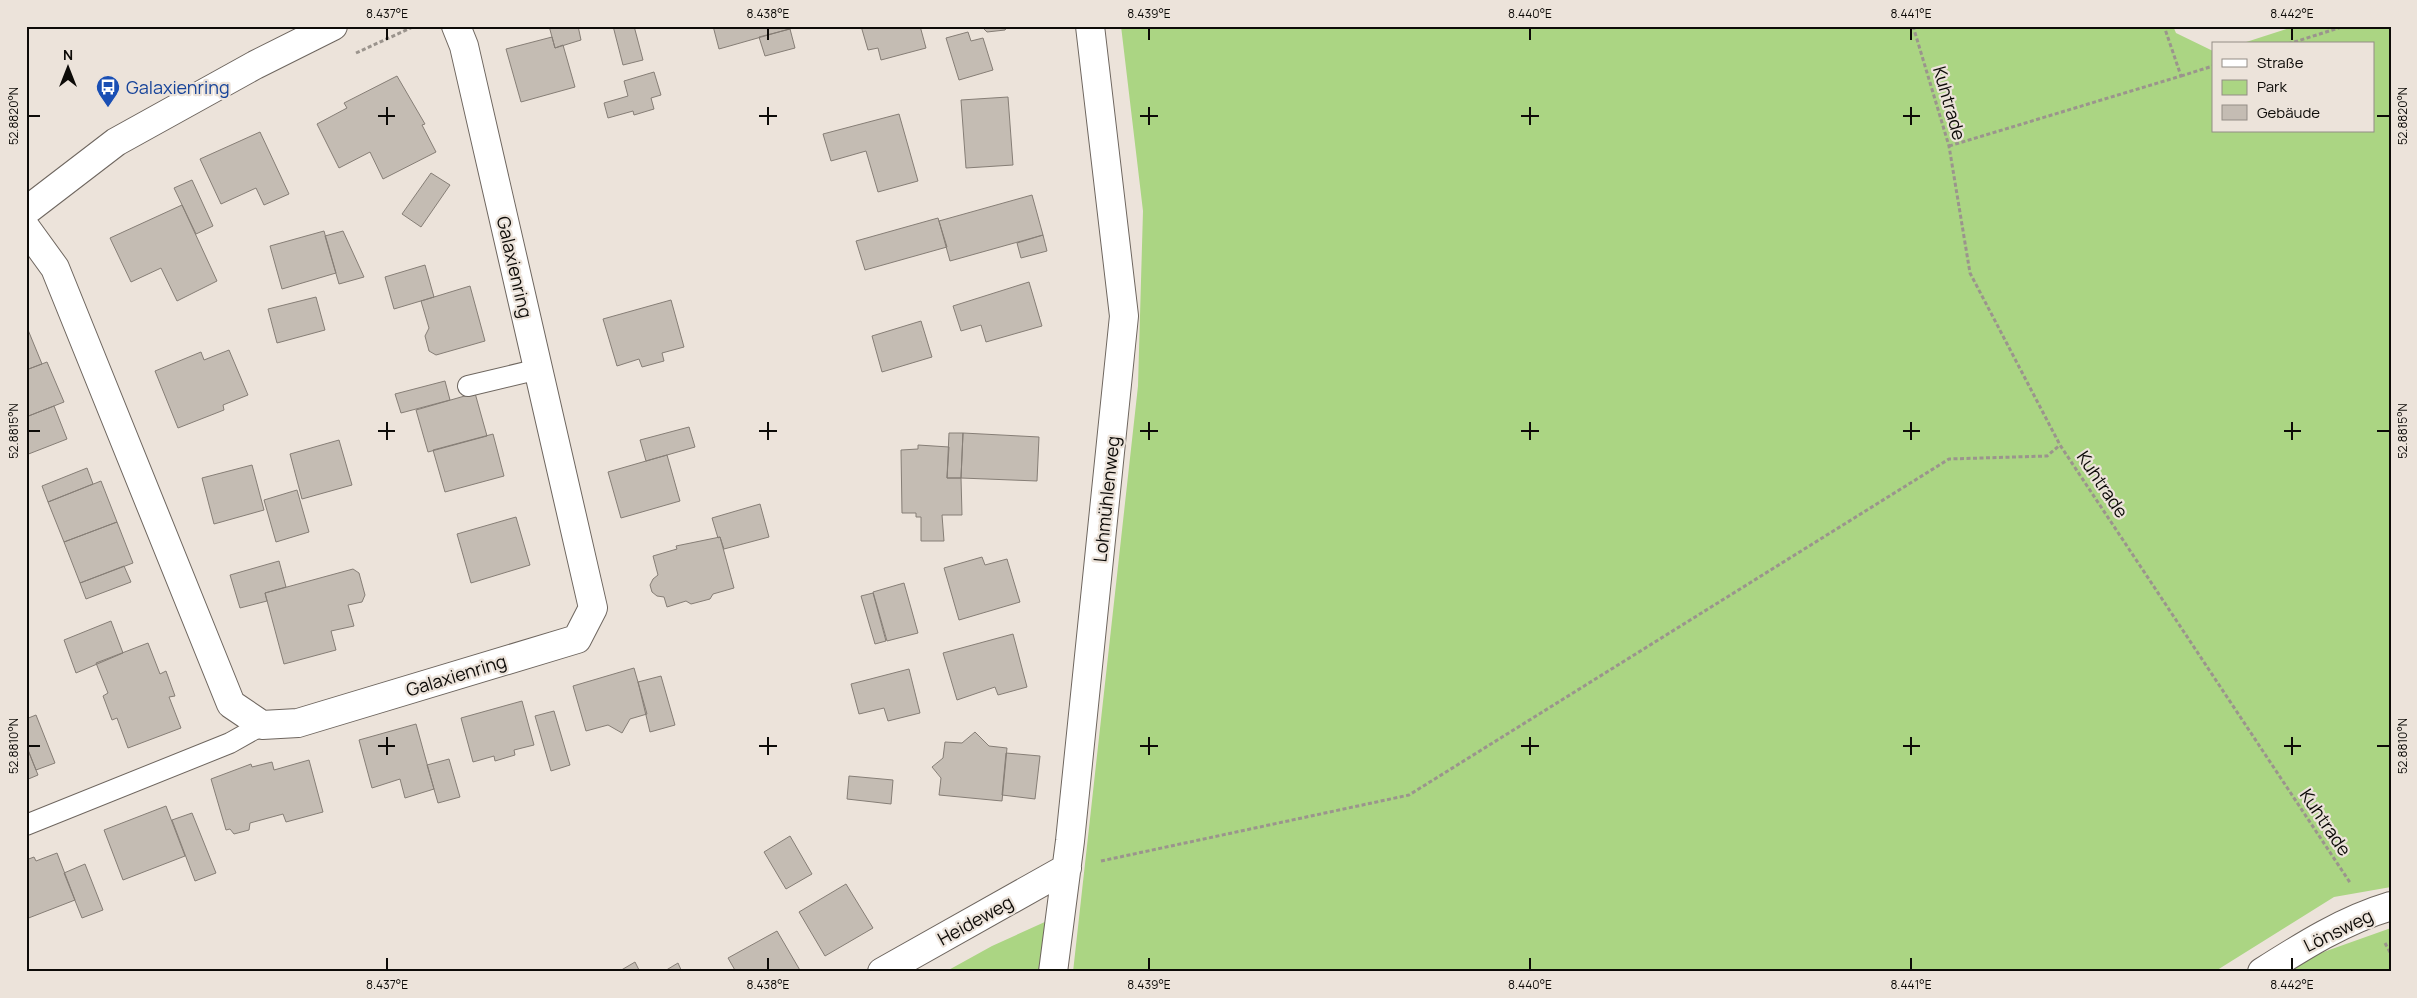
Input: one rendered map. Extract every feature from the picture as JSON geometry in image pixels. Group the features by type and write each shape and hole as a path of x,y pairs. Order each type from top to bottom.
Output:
{"street":[{"path":"26,211 116,142 255,65 333,26"},
{"name":"Galaxienring","path":"262,725 298,723 576,639 593,608 464,46 456,26"},
{"name":"Lohmühlenweg","path":"1054,972 1067,868 1124,316 1090,26"},
{"path":"26,228 55,268 231,704 262,725"},
{"name":"Heideweg","path":"882,972 1067,868"},
{"name":"Lönsweg","path":"2262,972 2328,932 2380,909"}],"lane":[{"path":"468,386 539,369"},
{"path":"26,825 230,743 262,725"}],"path":[{"path":"351,55 415,26"},
{"name":"Kuhtrade","path":"1913,26 1949,146 1970,273 2060,445 2380,909"},
{"path":"2164,26 2181,76"},
{"path":"2294,42 2345,26"},
{"path":"1949,146 2212,66"},
{"path":"1067,868 1409,795 1949,459 2047,456 2060,445"}],"green space":[{"path":"1121,26 2173,26 2176,33 2212,51 2212,132 2374,132 2374,42 2246,42 2296,26 2391,26 2391,887 2334,897 2214,972 1073,972 1138,386 1143,211"},
{"path":"1047,921 1040,972 945,972 992,946"},
{"path":"2391,928 2391,972 2287,972 2315,955"}],"building":[{"path":"549,26 578,26 581,40 555,48"},
{"path":"613,26 634,26 643,60 623,65"},
{"path":"713,26 800,26 719,49"},
{"path":"861,26 920,26 926,48 881,60 878,48 868,50"},
{"path":"981,26 1008,26 1005,30 987,32"},
{"path":"790,29 795,48 765,56 759,37"},
{"path":"968,32 971,41 983,38 993,70 959,80 946,38"},
{"path":"552,37 555,48 563,45 575,87 521,102 506,49"},
{"path":"654,72 661,95 651,98 654,109 634,115 633,111 608,118 604,103 628,96 624,81"},
{"path":"397,76 425,124 422,125 436,152 383,179 370,152 339,168 317,124 347,108 344,103"},
{"path":"1008,97 1013,165 966,168 961,100"},
{"path":"899,114 918,181 878,192 866,151 831,161 823,134"},
{"path":"260,132 289,194 264,205 256,188 221,204 200,159"},
{"path":"431,173 450,185 421,227 402,214"},
{"path":"192,180 213,226 196,234 174,188"},
{"path":"1032,195 1043,235 950,261 939,221"},
{"path":"182,205 217,281 177,301 161,268 131,282 110,238"},
{"path":"938,218 947,247 865,270 856,241"},
{"path":"324,231 336,273 282,289 270,246"},
{"path":"343,231 364,277 339,284 325,236"},
{"path":"1043,235 1047,251 1021,258 1017,243"},
{"path":"425,265 434,297 394,309 385,277"},
{"path":"1029,282 1042,326 986,342 981,325 961,331 953,306"},
{"path":"470,286 485,341 436,355 429,351 425,336 429,328 421,301"},
{"path":"316,297 325,330 277,343 268,309"},
{"path":"671,300 684,347 662,353 664,361 642,367 639,359 617,366 603,319"},
{"path":"921,321 932,357 882,372 872,336"},
{"path":"26,325 42,364 26,370"},
{"path":"229,350 248,395 223,405 224,410 178,428 155,371 201,352 204,360"},
{"path":"47,362 64,402 26,417 26,370"},
{"path":"445,381 450,400 401,413 395,394"},
{"path":"475,393 487,436 428,452 416,410"},
{"path":"54,406 67,439 26,455 26,417"},
{"path":"689,427 695,447 646,461 640,440"},
{"path":"949,433 963,433 961,478 947,478"},
{"path":"963,433 1039,437 1037,481 961,478"},
{"path":"493,434 504,476 445,492 433,450"},
{"path":"339,440 352,485 302,499 290,454"},
{"path":"918,445 949,447 947,478 961,478 962,515 942,515 944,541 921,541 921,517 916,517 916,513 902,513 901,450 918,449"},
{"path":"667,455 680,501 621,518 608,472"},
{"path":"252,465 264,510 214,524 202,478"},
{"path":"87,468 93,484 48,502 42,486"},
{"path":"101,481 117,522 64,542 48,502"},
{"path":"297,490 309,532 276,542 264,500"},
{"path":"760,504 769,537 724,549 720,537 718,538 712,518"},
{"path":"516,517 530,565 471,583 457,534"},
{"path":"117,522 133,563 80,583 64,542"},
{"path":"720,537 734,588 713,594 710,599 691,604 686,601 667,607 664,597 657,596 652,592 650,585 658,575 653,556 677,549 676,546"},
{"path":"982,557 985,565 1007,559 1020,602 959,620 944,568"},
{"path":"279,561 286,587 265,593 267,601 240,608 230,575"},
{"path":"124,566 131,582 86,599 80,583"},
{"path":"353,569 359,573 365,595 362,602 348,605 354,626 331,631 336,650 284,664 265,593"},
{"path":"904,583 918,633 887,641 873,592"},
{"path":"873,593 886,641 875,644 861,596"},
{"path":"111,621 123,653 76,673 64,640"},
{"path":"1013,634 1027,687 998,695 995,687 957,700 943,653"},
{"path":"148,643 160,674 166,671 175,696 169,697 181,728 128,748 117,718 112,720 103,696 108,693 96,663"},
{"path":"634,668 647,714 630,719 622,733 608,725 586,731 573,686"},
{"path":"909,669 920,713 888,721 884,708 859,714 851,684"},
{"path":"661,676 675,725 650,732 638,682"},
{"path":"522,701 534,745 514,750 515,755 495,761 494,756 473,762 461,718"},
{"path":"554,711 570,765 551,771 535,716"},
{"path":"36,715 55,763 36,770 26,745 26,719"},
{"path":"416,724 434,789 405,798 400,779 372,788 359,740"},
{"path":"975,732 989,746 1007,748 1002,801 939,795 941,778 932,767 943,758 945,742 962,743"},
{"path":"26,745 38,775 26,780"},
{"path":"1006,753 1040,756 1035,799 1002,795"},
{"path":"449,759 460,797 438,803 427,765"},
{"path":"309,760 323,812 286,822 283,814 250,823 249,830 234,834 230,829 226,830 211,779 251,764 252,767 272,762 274,770"},
{"path":"849,776 893,780 891,804 847,799"},
{"path":"166,806 185,856 123,880 104,830"},
{"path":"192,813 216,873 195,881 172,820"},
{"path":"790,836 812,874 786,889 764,852"},
{"path":"57,853 75,900 26,919 26,860 34,857 36,861"},
{"path":"85,864 103,910 82,918 64,873"},
{"path":"846,884 873,928 825,956 799,912"},
{"path":"777,931 801,972 736,972 728,958"},
{"path":"635,962 640,972 618,972"},
{"path":"678,963 682,972 663,972"}],"place":[{"name":"Galaxienring","path":"108,108"}]}
